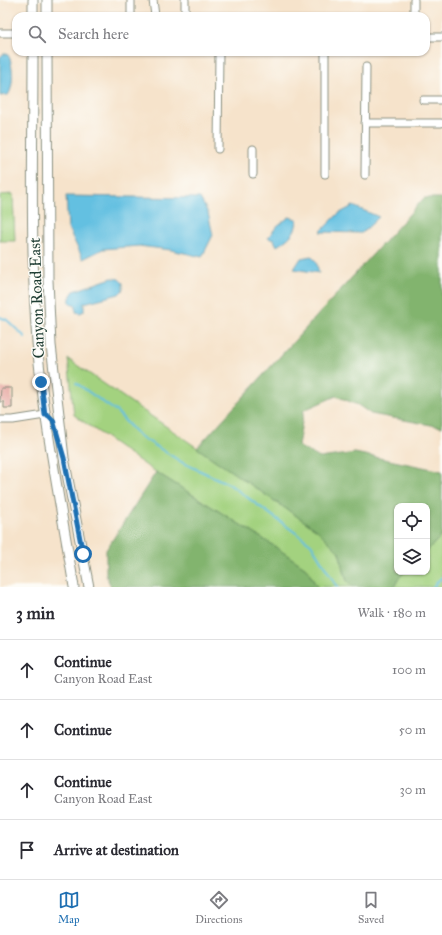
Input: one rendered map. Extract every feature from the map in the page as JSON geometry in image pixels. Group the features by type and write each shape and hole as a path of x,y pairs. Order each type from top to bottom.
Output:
{"main road":[{"path":"33,0 33,12"},
{"path":"47,0 47,12"},
{"name":"Canyon Road East","path":"33,56 33,278 37,342 45,415 74,587"},
{"name":"Canyon Road East","path":"47,56 48,280 51,346 64,458 89,587"},
{"path":"45,415 48,415 53,420 64,458"}],"street":[{"path":"131,0 131,12"},
{"path":"153,0 154,12"},
{"path":"185,0 185,12"},
{"path":"414,0 414,12"},
{"path":"0,33 12,33"},
{"path":"430,37 442,37"},
{"path":"218,149 219,56"},
{"path":"325,56 325,174"},
{"path":"365,174 366,67"},
{"path":"423,100 441,100"},
{"path":"365,123 441,123"},
{"path":"253,149 253,174"},
{"path":"0,420 13,420 45,415"}],"green space":[{"path":"13,194 15,241 0,241 0,195"},
{"path":"424,198 442,198 442,427 371,414 358,405 336,396 304,410 298,446 320,458 355,453 442,471 442,535 430,548 430,503 394,503 394,575 402,575 394,587 353,587 347,581 339,552 317,530 197,448"},
{"path":"68,359 317,530 339,552 347,581 353,587 317,587 306,568 268,542 148,467 74,415"},
{"path":"156,472 268,542 306,568 317,587 111,587 106,575 106,550"},
{"path":"442,535 442,587 394,587 402,575 430,575 430,548"}],"water":[{"path":"3,54 7,54 11,62 12,81 8,95 0,96 0,57"},
{"path":"66,196 200,198 208,213 213,235 202,257 171,250 139,246 103,249 83,259 68,228"},
{"path":"353,206 379,217 362,233 320,232 338,214"},
{"path":"289,217 297,219 294,232 277,246 274,240 268,238 277,226"},
{"path":"311,256 316,261 319,273 294,269 301,258"},
{"path":"112,278 119,279 123,283 123,290 119,294 84,303 84,311 80,313 76,312 76,305 70,303 70,297 74,291"}],"building":[{"path":"1,388 12,388 12,408 4,408 4,402 0,402"}],"waterway":[{"path":"0,317 7,320 25,337"},
{"path":"76,383 117,412 138,435 183,463 229,484 311,544 337,587"},
{"path":"433,587 442,577"}],"route":[{"path":"41,382 45,415 48,415 53,420 64,458 83,554"}]}
